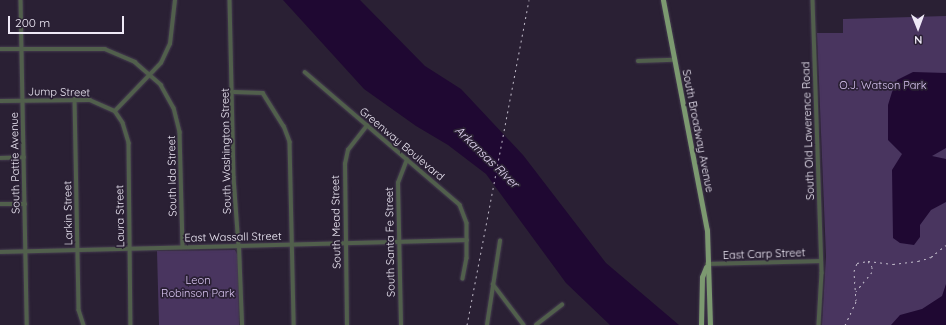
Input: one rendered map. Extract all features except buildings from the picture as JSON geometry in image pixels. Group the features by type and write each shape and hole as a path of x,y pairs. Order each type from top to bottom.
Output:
{"main road":[{"name":"South Broadway Avenue","path":"662,0 707,230 706,266 702,277 701,325"},
{"name":"South Broadway Avenue","path":"706,266 710,277 710,325"}],"street":[{"name":"South Pattie Avenue","path":"21,0 26,325"},
{"path":"115,111 161,63 170,44 175,0"},
{"name":"South Washington Street","path":"230,0 234,92 234,177 239,246 242,325"},
{"name":"South Old Lawerence Road","path":"813,0 821,261 819,325"},
{"name":"South Ida Street","path":"0,49 105,49 135,62 151,74 168,96 180,132 183,247"},
{"path":"638,61 674,60"},
{"name":"Greenway Boulevard","path":"305,72 460,205 467,223 467,240 462,279"},
{"path":"234,92 263,93 284,126 290,142 294,325"},
{"name":"Jump Street","path":"0,101 75,99 95,101 115,111"},
{"name":"Larkin Street","path":"75,99 79,310 84,325"},
{"name":"Laura Street","path":"115,111 128,138 131,325"},
{"name":"South Mead Street","path":"347,325 344,164 348,150 367,126"},
{"path":"0,158 24,157"},
{"name":"South Santa Fe Street","path":"401,325 398,183 400,173 407,160"},
{"path":"0,204 25,204"},
{"name":"East Wassall Street","path":"0,252 467,240"},
{"path":"487,325 500,241"},
{"name":"East Carp Street","path":"706,266 821,261"},
{"path":"493,284 524,325"},
{"path":"536,325 562,306"}],"green space":[{"name":"O.J. Watson Park","path":"946,16 946,325 822,325 826,256 817,33 843,33 843,19"},
{"name":"Leon Robinson Park","path":"235,250 238,256 239,325 159,325 157,251"}],"water":[{"name":"Arkansas River","path":"283,0 360,0 425,66 461,89 523,155 606,263 679,325 610,325 566,283 486,174 448,145 416,126 364,89"},
{"path":"913,72 946,73 946,148 932,156 946,159 946,202 931,210 920,225 920,237 914,245 900,243 893,238 892,170 902,154 888,140 888,105 892,92 897,80"},
{"path":"946,284 946,325 891,325 900,315 922,309 942,296"}],"railway":[{"path":"467,325 529,0"},
{"path":"868,261 893,264 918,261 931,257 946,245"},
{"path":"845,325 856,301 854,271 857,263 868,261 872,267 872,272 856,291"}]}
